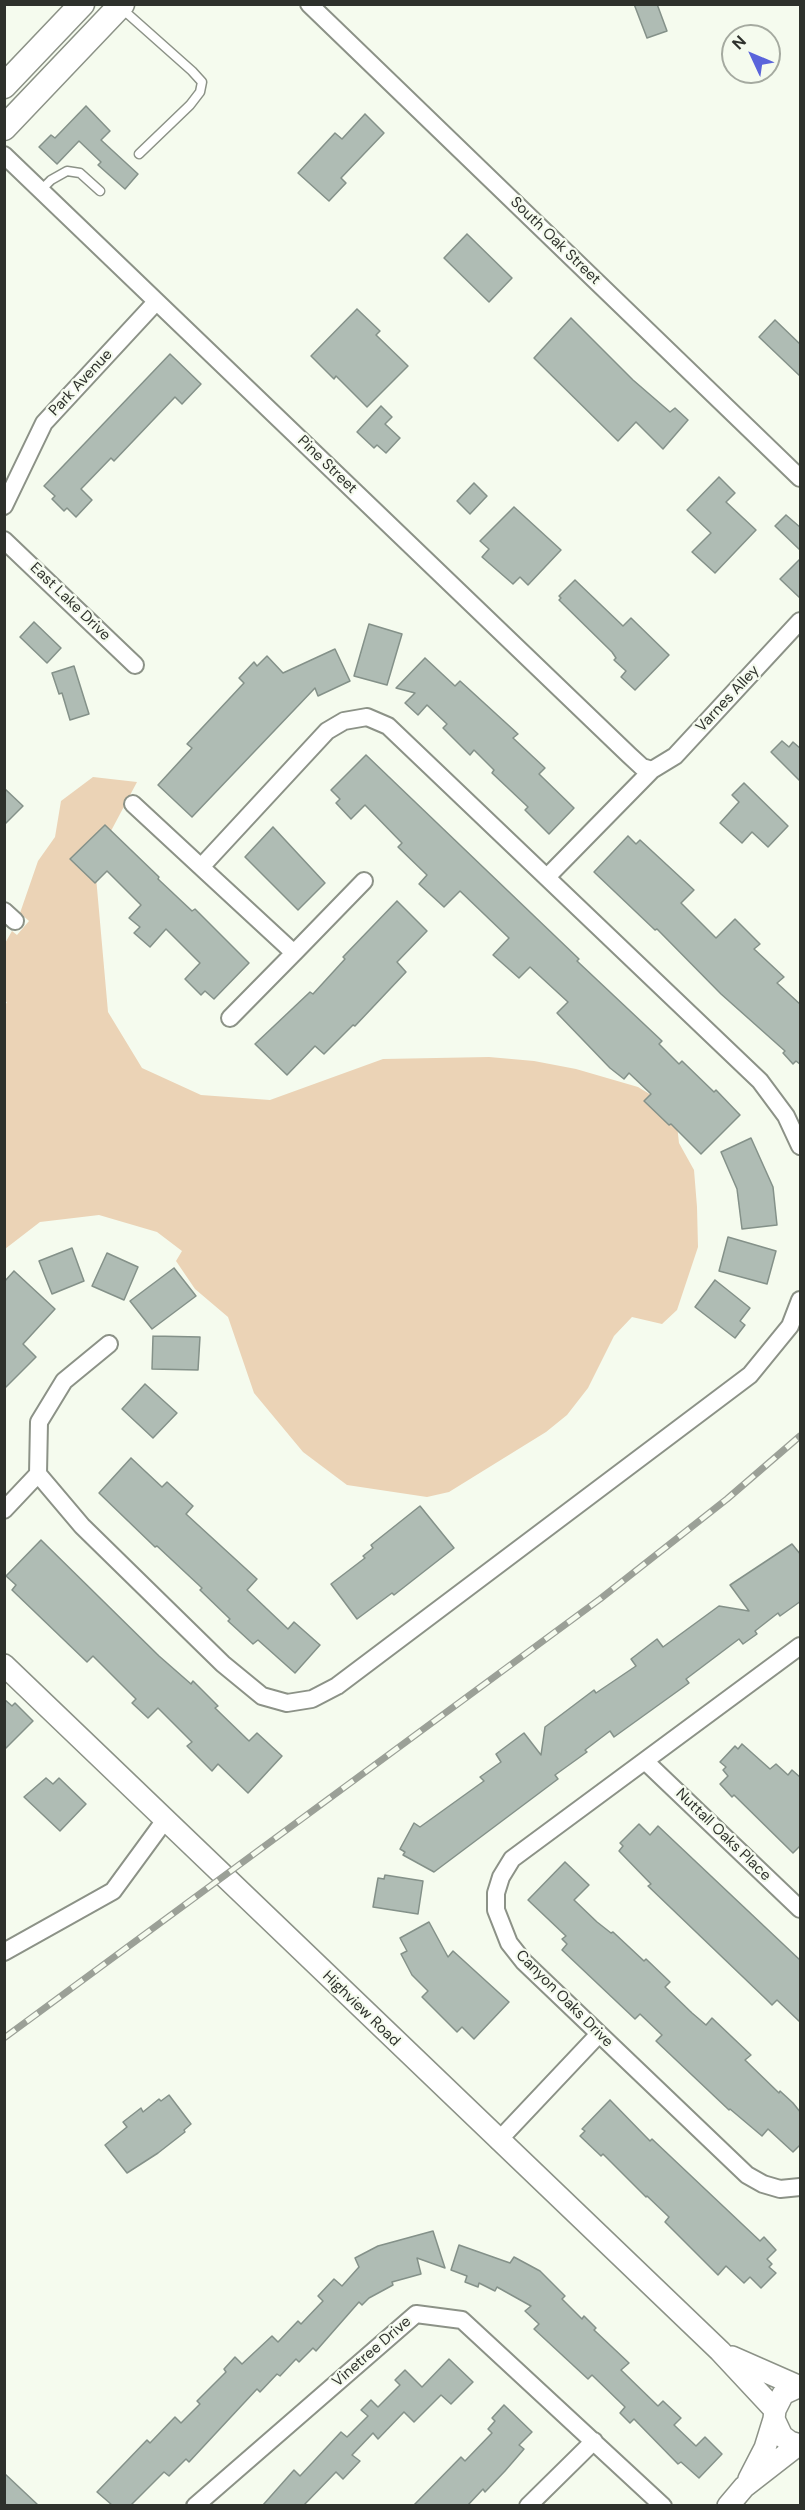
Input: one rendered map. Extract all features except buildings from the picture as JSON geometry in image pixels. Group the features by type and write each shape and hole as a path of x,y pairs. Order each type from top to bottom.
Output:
{"main road":[{"path":"4,86 82,4"},
{"path":"4,128 121,6"}],"street":[{"name":"South Oak Street","path":"309,4 801,478"},
{"name":"Pine Street","path":"4,155 642,767 652,770"},
{"name":"Park Avenue","path":"4,506 44,423 156,302"},
{"name":"East Lake Drive","path":"4,540 135,665"},
{"name":"Varnes Alley","path":"548,876 652,770 675,756 801,621"},
{"path":"201,867 327,731 345,721 367,717 388,726 548,876 760,1081 786,1116 801,1146"},
{"path":"132,804 294,953"},
{"path":"230,1018 364,881"},
{"path":"109,1344 64,1381 39,1422 38,1474 82,1526 223,1664 262,1696 287,1703 312,1699 337,1686 750,1375 790,1326 801,1300"},
{"path":"4,1510 38,1474"},
{"name":"Canyon Oaks Drive","path":"801,1646 512,1859 501,1877 496,1893 496,1910 509,1943 524,1962 747,2175 763,2184 780,2189 801,2187"},
{"name":"Highview Road","path":"4,1665 498,2141 720,2351 774,2414 782,2436 799,2445"},
{"name":"Nuttall Oaks Place","path":"645,1761 801,1909"},
{"path":"4,1952 113,1892 165,1820"},
{"path":"498,2141 599,2034"},
{"name":"Vinetree Drive","path":"195,2505 416,2314 462,2320 663,2505"},
{"name":"Highview Road","path":"720,2351 799,2386"},
{"path":"744,2487 765,2448 774,2414 783,2394 799,2386"},
{"path":"528,2505 594,2441"},
{"path":"728,2505 744,2487 799,2445"}],"lane":[{"path":"121,6 201,82 200,92 190,105 139,154"},
{"path":"41,190 51,180 67,171 80,173 100,191"}],"shaded area":[{"path":"93,777 137,782 103,846 96,877 108,1012 142,1068 201,1095 270,1100 383,1059 489,1057 534,1061 576,1069 638,1087 669,1106 677,1125 679,1143 694,1170 697,1207 698,1247 677,1310 662,1324 632,1317 614,1336 588,1388 567,1415 546,1432 449,1492 427,1497 347,1485 303,1452 254,1393 228,1317 195,1289 176,1261 182,1251 157,1232 99,1215 40,1222 5,1249 4,1004 7,1003 4,998 4,945 12,931 17,935 29,921 20,913 38,861 55,837 61,801"}],"railway":[{"path":"4,2038 600,1599 727,1499 800,1436"}]}
